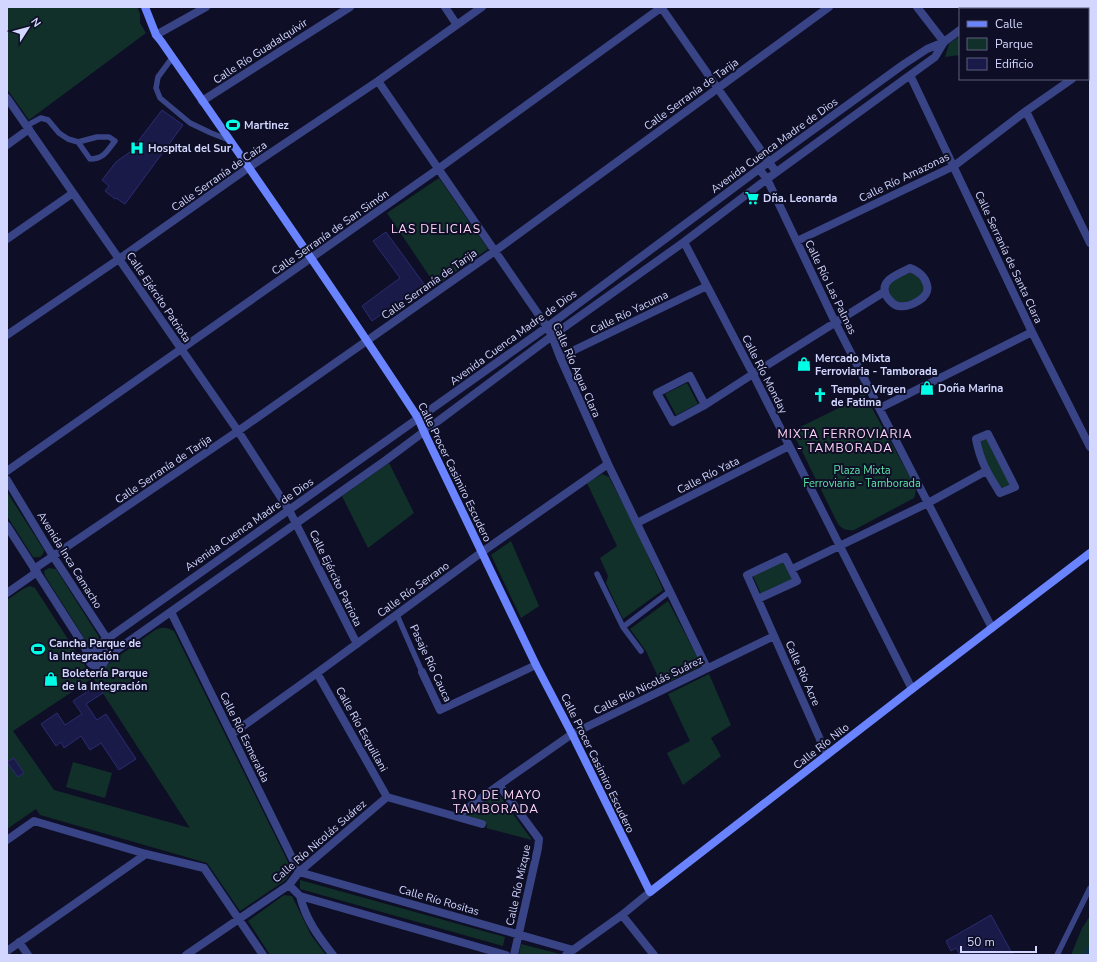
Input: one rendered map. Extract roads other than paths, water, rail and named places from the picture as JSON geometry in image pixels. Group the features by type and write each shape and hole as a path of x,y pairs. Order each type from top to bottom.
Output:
{"main road":[{"name":"Calle Procer Casimiro Escudero","path":"145,7 156,34 312,258 418,418 536,665 572,734 650,892"},
{"name":"Calle Río Nilo","path":"650,892 1090,553"}],"street":[{"path":"156,34 206,7"},
{"name":"Calle Río Guadalquivir","path":"202,102 350,7"},
{"path":"445,7 457,25"},
{"name":"Calle Serranía de Caiza","path":"7,335 119,259 248,168 378,81 457,25 470,10 482,7"},
{"path":"662,7 776,172"},
{"name":"Calle Serranía de San Simón","path":"7,471 438,169 662,7"},
{"name":"Calle Serranía de Tarija","path":"7,593 53,556 238,431 495,252 829,7"},
{"path":"918,7 944,42"},
{"name":"Avenida Cuenca Madre de Dios","path":"94,648 547,327 759,169 904,64 927,49 944,42 959,31"},
{"name":"Avenida Cuenca Madre de Dios","path":"106,660 115,651 424,432 552,336 684,242 766,179 935,57 944,42"},
{"name":"Calle Serranía de Santa Clara","path":"910,75 1032,332 1090,447"},
{"name":"Calle Río Amazonas","path":"797,241 954,166 1026,111 1071,80"},
{"name":"Calle Río Agua Clara","path":"378,81 547,327 608,464 707,668"},
{"name":"Calle Ejército Patriota","path":"7,98 182,349 238,431 289,510 357,644"},
{"path":"1026,111 1090,243"},
{"path":"7,145 28,128"},
{"name":"Calle Río Las Palmas","path":"759,169 766,179 835,322 992,628"},
{"path":"7,239 73,193"},
{"name":"Calle Río Monday","path":"684,242 753,374 912,689"},
{"path":"910,268 916,270 920,274 926,281 928,288 927,294 922,298 916,302 903,306 897,306 890,302 884,292 884,286 887,281 910,268"},
{"name":"Calle Río Yacuma","path":"560,357 708,286"},
{"path":"705,405 690,376 657,393 673,422 705,405 884,292"},
{"path":"880,408 1032,332"},
{"path":"988,434 1014,487 1000,493 986,471 979,454 976,440 988,434"},
{"name":"Calle Río Yata","path":"637,523 789,446"},
{"name":"Calle Río Serrano","path":"232,734 482,552 608,464"},
{"path":"792,570 928,503 986,471"},
{"name":"Avenida Inca Camacho","path":"7,480 53,556 115,651"},
{"path":"7,526 84,646 90,663 94,666 100,666 106,660 106,654 103,649 97,647 88,654"},
{"path":"786,557 797,581 758,599 747,575 786,557"},
{"name":"Calle Río Acre","path":"758,599 826,755"},
{"name":"Calle Río Esmeralda","path":"170,612 232,734 299,872"},
{"name":"Calle Río Nicolás Suárez","path":"456,816 572,734 774,636"},
{"name":"Pasaje Río Cauca","path":"422,672 440,710 536,665"},
{"name":"Calle Río Esquillani","path":"317,673 387,797"},
{"name":"Calle Río Mizque","path":"499,785 539,839 514,955"},
{"path":"387,797 482,824"},
{"name":"Calle Río Nicolás Suárez","path":"186,955 289,885 299,872 387,797"},
{"path":"7,840 34,821 146,854 204,868 263,955"},
{"path":"7,951 146,854"},
{"name":"Calle Río Rositas","path":"299,872 573,950"},
{"path":"289,885 300,896 506,955"},
{"name":"Calle Río Nilo","path":"566,955 622,915 650,892"},
{"path":"300,896 303,910 318,937 333,955"},
{"path":"622,915 654,955"},
{"path":"19,942 28,955"}],"lane":[{"path":"172,58 158,77 156,88 160,98 190,123 229,140"},
{"path":"28,128 41,118 48,120 59,133 68,139 78,142 97,137 109,137 115,141 104,155 97,159 90,159 78,142"},
{"path":"597,574 622,627 641,651"},
{"path":"622,627 670,592"},
{"name":"Pasaje Río Cauca","path":"397,615 422,672"},
{"path":"1057,955 1090,888"}],"place":[{"name":"Martinez","path":"233,125"},
{"name":"Hospital del Sur","path":"137,148"},
{"name":"Dña. Leonarda","path":"752,198"},
{"name":"Mercado Mixta Ferroviaria - Tamborada","path":"804,364"},
{"name":"Doña Marina","path":"927,388"},
{"name":"Templo Virgen de Fatima","path":"820,395"},
{"name":"Cancha Parque de la Integración","path":"38,649"},
{"name":"Boletería Parque de la Integración","path":"51,679"}],"district":[{"name":"LAS DELICIAS","path":"436,229"},
{"name":"MIXTA FERROVIARIA - TAMBORADA","path":"845,441"},
{"name":"1RO DE MAYO TAMBORADA","path":"496,802"}],"park label":[{"name":"Plaza Mixta Ferroviaria - Tamborada","path":"862,476"}]}
